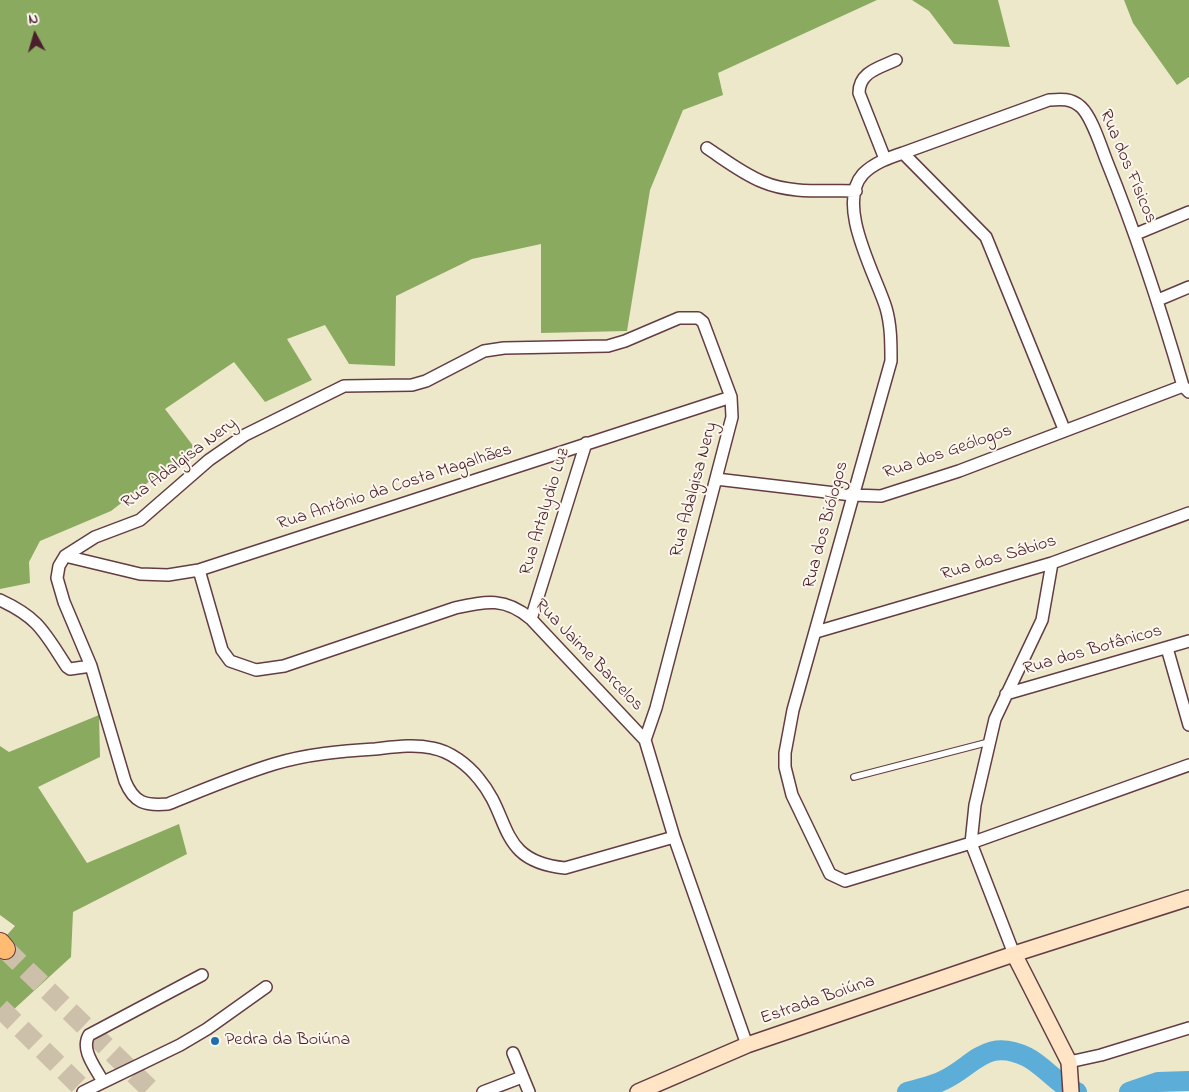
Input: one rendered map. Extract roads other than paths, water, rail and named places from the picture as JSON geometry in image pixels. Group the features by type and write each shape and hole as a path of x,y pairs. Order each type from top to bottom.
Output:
{"street":[{"path":"885,159 859,93 859,84 865,75 896,60"},
{"name":"Rua dos Físicos","path":"903,153 1049,100 1063,98 1074,101 1083,108 1096,134 1136,234 1186,389"},
{"path":"707,148 764,183 791,189 856,191 862,176 885,159 903,153 986,237 1064,429"},
{"name":"Rua dos Biólogos","path":"856,191 853,205 857,229 886,308 891,337 891,361 793,710 784,753 785,767 792,795 830,874 845,881 859,879 971,843 1189,765"},
{"path":"1136,234 1189,212"},
{"path":"1158,300 1189,287"},
{"name":"Rua Adalgisa Nery","path":"66,556 95,538 140,520 209,460 245,435 344,386 419,383 484,351 504,348 608,346 625,341 679,318 698,318 704,322 731,397 732,417 656,708 645,740"},
{"name":"Rua dos Geólogos","path":"716,479 852,495 881,496 959,471 1064,429 1186,389"},
{"name":"Rua Antônio da Costa Magalhães","path":"66,556 140,574 168,575 199,570 731,397"},
{"name":"Rua Artalydio Luz","path":"531,619 586,443"},
{"name":"Rua dos Sábios","path":"816,632 1052,563 1189,513"},
{"path":"66,556 59,566 57,578 64,602 91,666 130,795 141,802 154,805 168,804 276,763 331,752 407,746 434,748 468,766 490,796 512,844 524,854 546,866 564,868 674,837"},
{"path":"1052,563 1042,620 995,719 975,805 971,843 1014,954 1069,1064 1070,1092"},
{"name":"Rua Jaime Barcelos","path":"199,570 222,650 230,661 256,670 284,666 455,608 484,602 506,603 520,610 531,619 645,740 674,837 748,1045"},
{"path":"0,600 24,611 38,623 67,667 70,669 91,666"},
{"name":"Rua dos Botânicos","path":"1006,694 1189,641"},
{"path":"1168,648 1189,725"},
{"name":"Estrada Boiúna","path":"638,1092 748,1045 1014,954 1189,898"},
{"path":"103,1082 86,1049 85,1042 89,1036 202,975"},
{"path":"83,1092 200,1033 266,987"},
{"path":"1069,1064 1189,1028"},
{"path":"513,1053 529,1092"},
{"path":"483,1092 522,1077"}],"lane":[{"path":"854,776 990,742"}],"waterway":[{"path":"907,1092 940,1082 981,1056 1001,1050 1027,1057 1064,1085 1077,1092"},
{"path":"1129,1092 1158,1082 1189,1081"}],"tunnel":[{"path":"5,949 153,1092"},
{"path":"0,1008 86,1092"}],"place":[{"name":"Pedra da Boiúna","path":"215,1041"}]}
